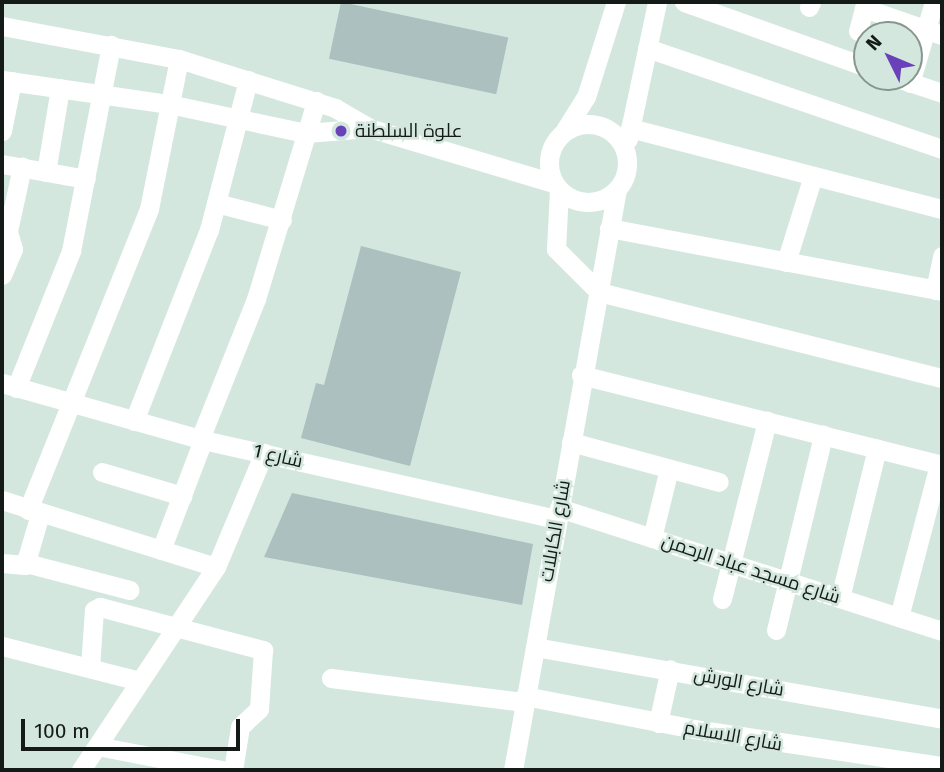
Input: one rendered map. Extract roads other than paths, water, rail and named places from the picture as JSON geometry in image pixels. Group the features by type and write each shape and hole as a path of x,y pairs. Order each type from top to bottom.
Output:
{"street":[{"path":"616,2 586,97 549,156 556,186 556,249 598,292 942,377"},
{"path":"2,26 179,59 316,101 369,128 556,186 593,202 617,189 625,175 625,151 657,2"},
{"path":"684,2 853,62"},
{"path":"923,48 934,32 933,2"},
{"path":"865,5 934,32"},
{"path":"9,386 71,251 111,45"},
{"path":"647,48 942,149"},
{"path":"26,563 34,512 70,403 149,209 179,59"},
{"path":"2,131 7,80 169,104 306,134 369,128"},
{"path":"134,422 216,204 248,80"},
{"path":"923,87 942,93"},
{"path":"46,172 60,88"},
{"path":"161,550 282,220 316,101"},
{"path":"563,132 599,125 625,151"},
{"path":"630,128 942,209"},
{"path":"2,164 86,179"},
{"path":"2,275 13,249 8,231 22,167"},
{"path":"786,262 813,176"},
{"name":"شارع الكابلات","path":"513,770 581,375 617,189"},
{"path":"216,204 282,220"},
{"path":"609,228 938,291 942,256"},
{"path":"581,375 941,465 899,617"},
{"name":"شارع 1","path":"9,386 201,440 558,514"},
{"path":"722,599 767,421"},
{"path":"776,630 823,435"},
{"path":"571,442 719,482"},
{"path":"840,598 877,449"},
{"path":"81,770 216,567 264,453"},
{"path":"652,538 668,469"},
{"path":"102,472 182,496"},
{"path":"2,500 216,567"},
{"name":"شارع مسجد عباد الرحمن","path":"558,514 652,538 942,631"},
{"path":"2,563 18,568 26,563 130,590"},
{"path":"90,668 96,608 176,626 267,654 259,709 240,727 233,770"},
{"path":"2,646 139,681"},
{"name":"شارع الورش","path":"535,647 942,719"},
{"path":"658,723 670,669"},
{"name":"شارع الاسلام","path":"331,678 525,699 658,723 942,766"},
{"path":"97,746 222,770"}],"place":[{"name":"علوة السلطنة","path":"341,131"}]}
